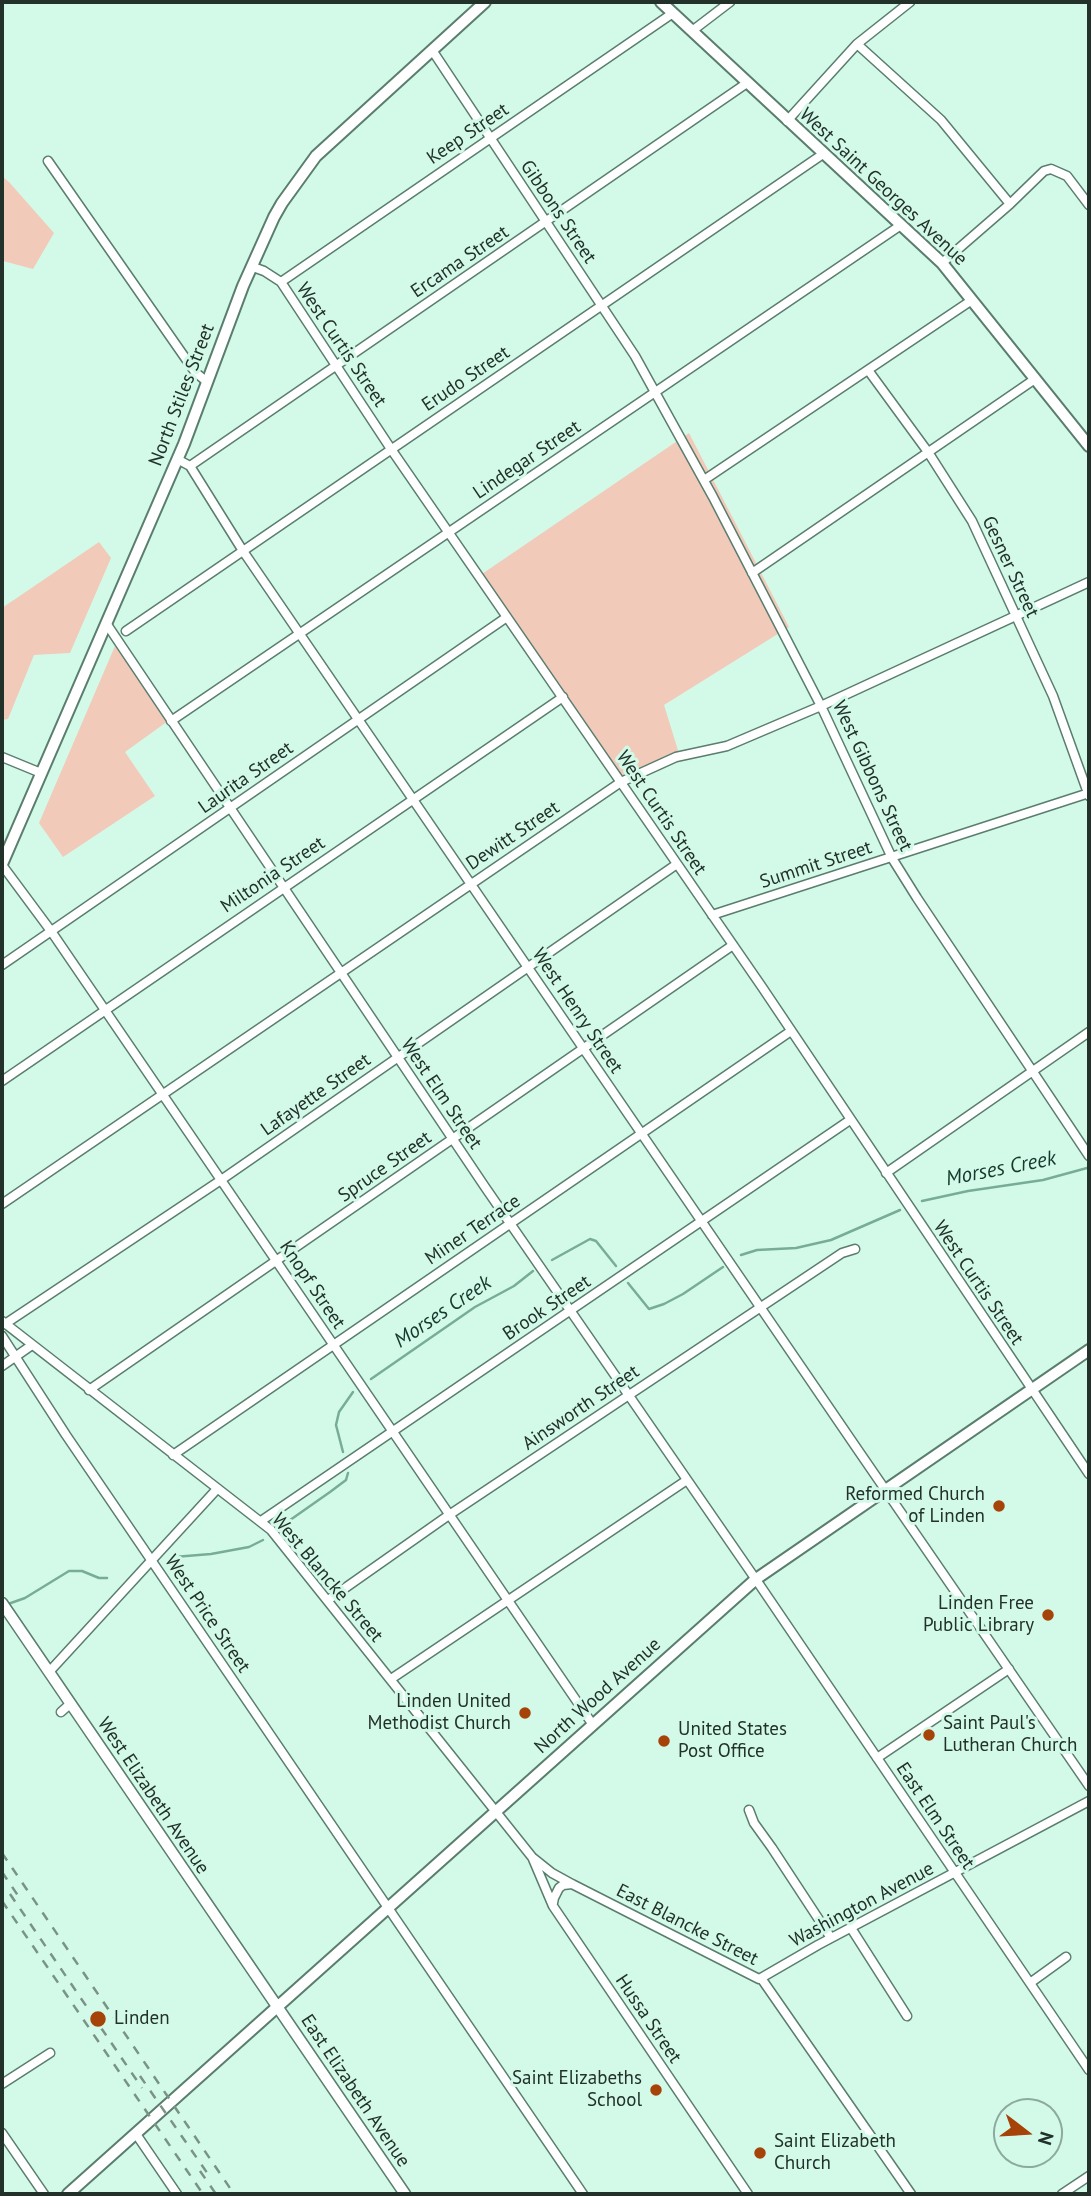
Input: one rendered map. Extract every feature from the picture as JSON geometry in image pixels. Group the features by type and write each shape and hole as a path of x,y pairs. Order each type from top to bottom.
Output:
{"main road":[{"name":"North Stiles Street","path":"2,864 177,459 243,286 282,203 316,156 485,2"},
{"name":"West Saint Georges Avenue","path":"661,2 942,263 1089,446"},
{"name":"North Wood Avenue","path":"68,2194 755,1579 1089,1350"}],"street":[{"path":"692,31 730,2"},
{"path":"787,121 857,44 910,2"},
{"name":"Keep Street","path":"281,282 673,13"},
{"path":"857,44 941,120 1010,204"},
{"name":"Gibbons Street","path":"432,50 635,356 655,392"},
{"name":"Ercama Street","path":"190,466 747,83"},
{"name":"Erudo Street","path":"126,631 823,154"},
{"path":"48,160 195,372 206,381"},
{"path":"942,263 1044,171 1060,172 1067,176 1089,205"},
{"name":"Lindegar Street","path":"171,721 901,225"},
{"name":"West Curtis Street","path":"253,267 281,282 391,449 733,945 1089,1474"},
{"path":"704,480 972,300"},
{"name":"Gesner Street","path":"868,370 928,452 972,521 1062,716 1089,794"},
{"path":"752,573 1035,379"},
{"name":"West Gibbons Street","path":"655,392 704,480 821,706 892,858 1089,1156"},
{"path":"177,459 190,466"},
{"name":"West Henry Street","path":"190,466 243,551 1089,1786"},
{"name":"Dewitt Street","path":"2,1204 621,782 676,757 727,746 821,706 1089,582"},
{"name":"Laurita Street","path":"2,965 507,617"},
{"name":"West Elm Street","path":"106,623 453,1139 755,1579"},
{"name":"Miltonia Street","path":"2,1081 563,697"},
{"path":"2,757 41,774"},
{"name":"Summit Street","path":"712,915 1089,794"},
{"name":"Knopf Street","path":"2,864 105,1009 593,1725"},
{"name":"Lafayette Street","path":"3,1323 221,1180 677,864"},
{"name":"Spruce Street","path":"89,1390 733,945"},
{"name":"Miner Terrace","path":"173,1455 791,1031"},
{"path":"886,1172 1089,1032"},
{"name":"Brook Street","path":"261,1521 850,1120"},
{"name":"Ainsworth Street","path":"328,1600 449,1515 842,1253 855,1249"},
{"name":"West Blancke Street","path":"3,1323 261,1521 287,1548 496,1811"},
{"name":"West Price Street","path":"2,1336 583,2194"},
{"path":"2,1366 32,1345"},
{"path":"391,1679 687,1480"},
{"path":"49,1672 217,1489"},
{"name":"East Elm Street","path":"755,1579 1089,2070"},
{"name":"West Elizabeth Avenue","path":"4,1606 277,2008"},
{"path":"877,1758 1009,1669"},
{"path":"61,1712 70,1704"},
{"name":"Washington Avenue","path":"761,1978 1089,1801"},
{"path":"749,1810 754,1823 831,1938"},
{"name":"East Blancke Street","path":"496,1811 532,1857 552,1873 761,1978 911,2194"},
{"name":"Hussa Street","path":"532,1857 553,1906 748,2194"},
{"path":"553,1906 559,1888 572,1884"},
{"path":"851,1928 907,2016"},
{"path":"1030,1983 1066,1957"},
{"name":"East Elizabeth Avenue","path":"277,2008 405,2194"},
{"path":"1080,2057 1089,2051"},
{"path":"2,2084 50,2053"},
{"path":"2,2133 44,2194"},
{"path":"136,2134 177,2194"},
{"path":"1062,2194 1089,2176"}],"shaded area":[{"path":"2,176 54,233 33,269 3,261 2,266"},
{"path":"689,433 789,627 664,705 681,760 618,785 479,576"},
{"path":"99,542 111,558 70,653 34,655 8,719 2,720 2,608"},
{"path":"115,646 168,721 125,752 155,796 63,857 39,823"}],"waterway":[{"name":"Morses Creek","path":"922,1201 1043,1180 1087,1168"},
{"name":"Morses Creek","path":"741,1255 757,1250 796,1248 831,1240 900,1210"},
{"name":"Morses Creek","path":"552,1260 590,1239 596,1241 616,1266"},
{"name":"Morses Creek","path":"628,1283 649,1309 683,1294 723,1267"},
{"name":"Morses Creek","path":"371,1379 475,1307 514,1286 533,1271"},
{"name":"Morses Creek","path":"343,1452 336,1425 339,1412 353,1392"},
{"name":"Morses Creek","path":"283,1525 346,1480 348,1473"},
{"name":"Morses Creek","path":"174,1557 249,1547 263,1540"},
{"name":"Morses Creek","path":"8,1604 25,1598 69,1571 82,1571 99,1578 107,1578"}],"railway":[{"path":"2,1853 234,2194"},
{"path":"2,1872 21,1900"},
{"path":"10,1894 142,2088"},
{"path":"2,1901 203,2194"},
{"path":"140,2076 210,2177"},
{"path":"200,2171 216,2194"}],"place":[{"name":"Reformed Church of Linden","path":"999,1506"},
{"name":"Linden Free Public Library","path":"1048,1615"},
{"name":"Linden United Methodist Church","path":"525,1713"},
{"name":"Saint Paul's Lutheran Church","path":"929,1735"},
{"name":"United States Post Office","path":"664,1741"},
{"name":"Linden","path":"98,2019"},
{"name":"Saint Elizabeths School","path":"656,2090"},
{"name":"Saint Elizabeth Church","path":"760,2153"}]}
